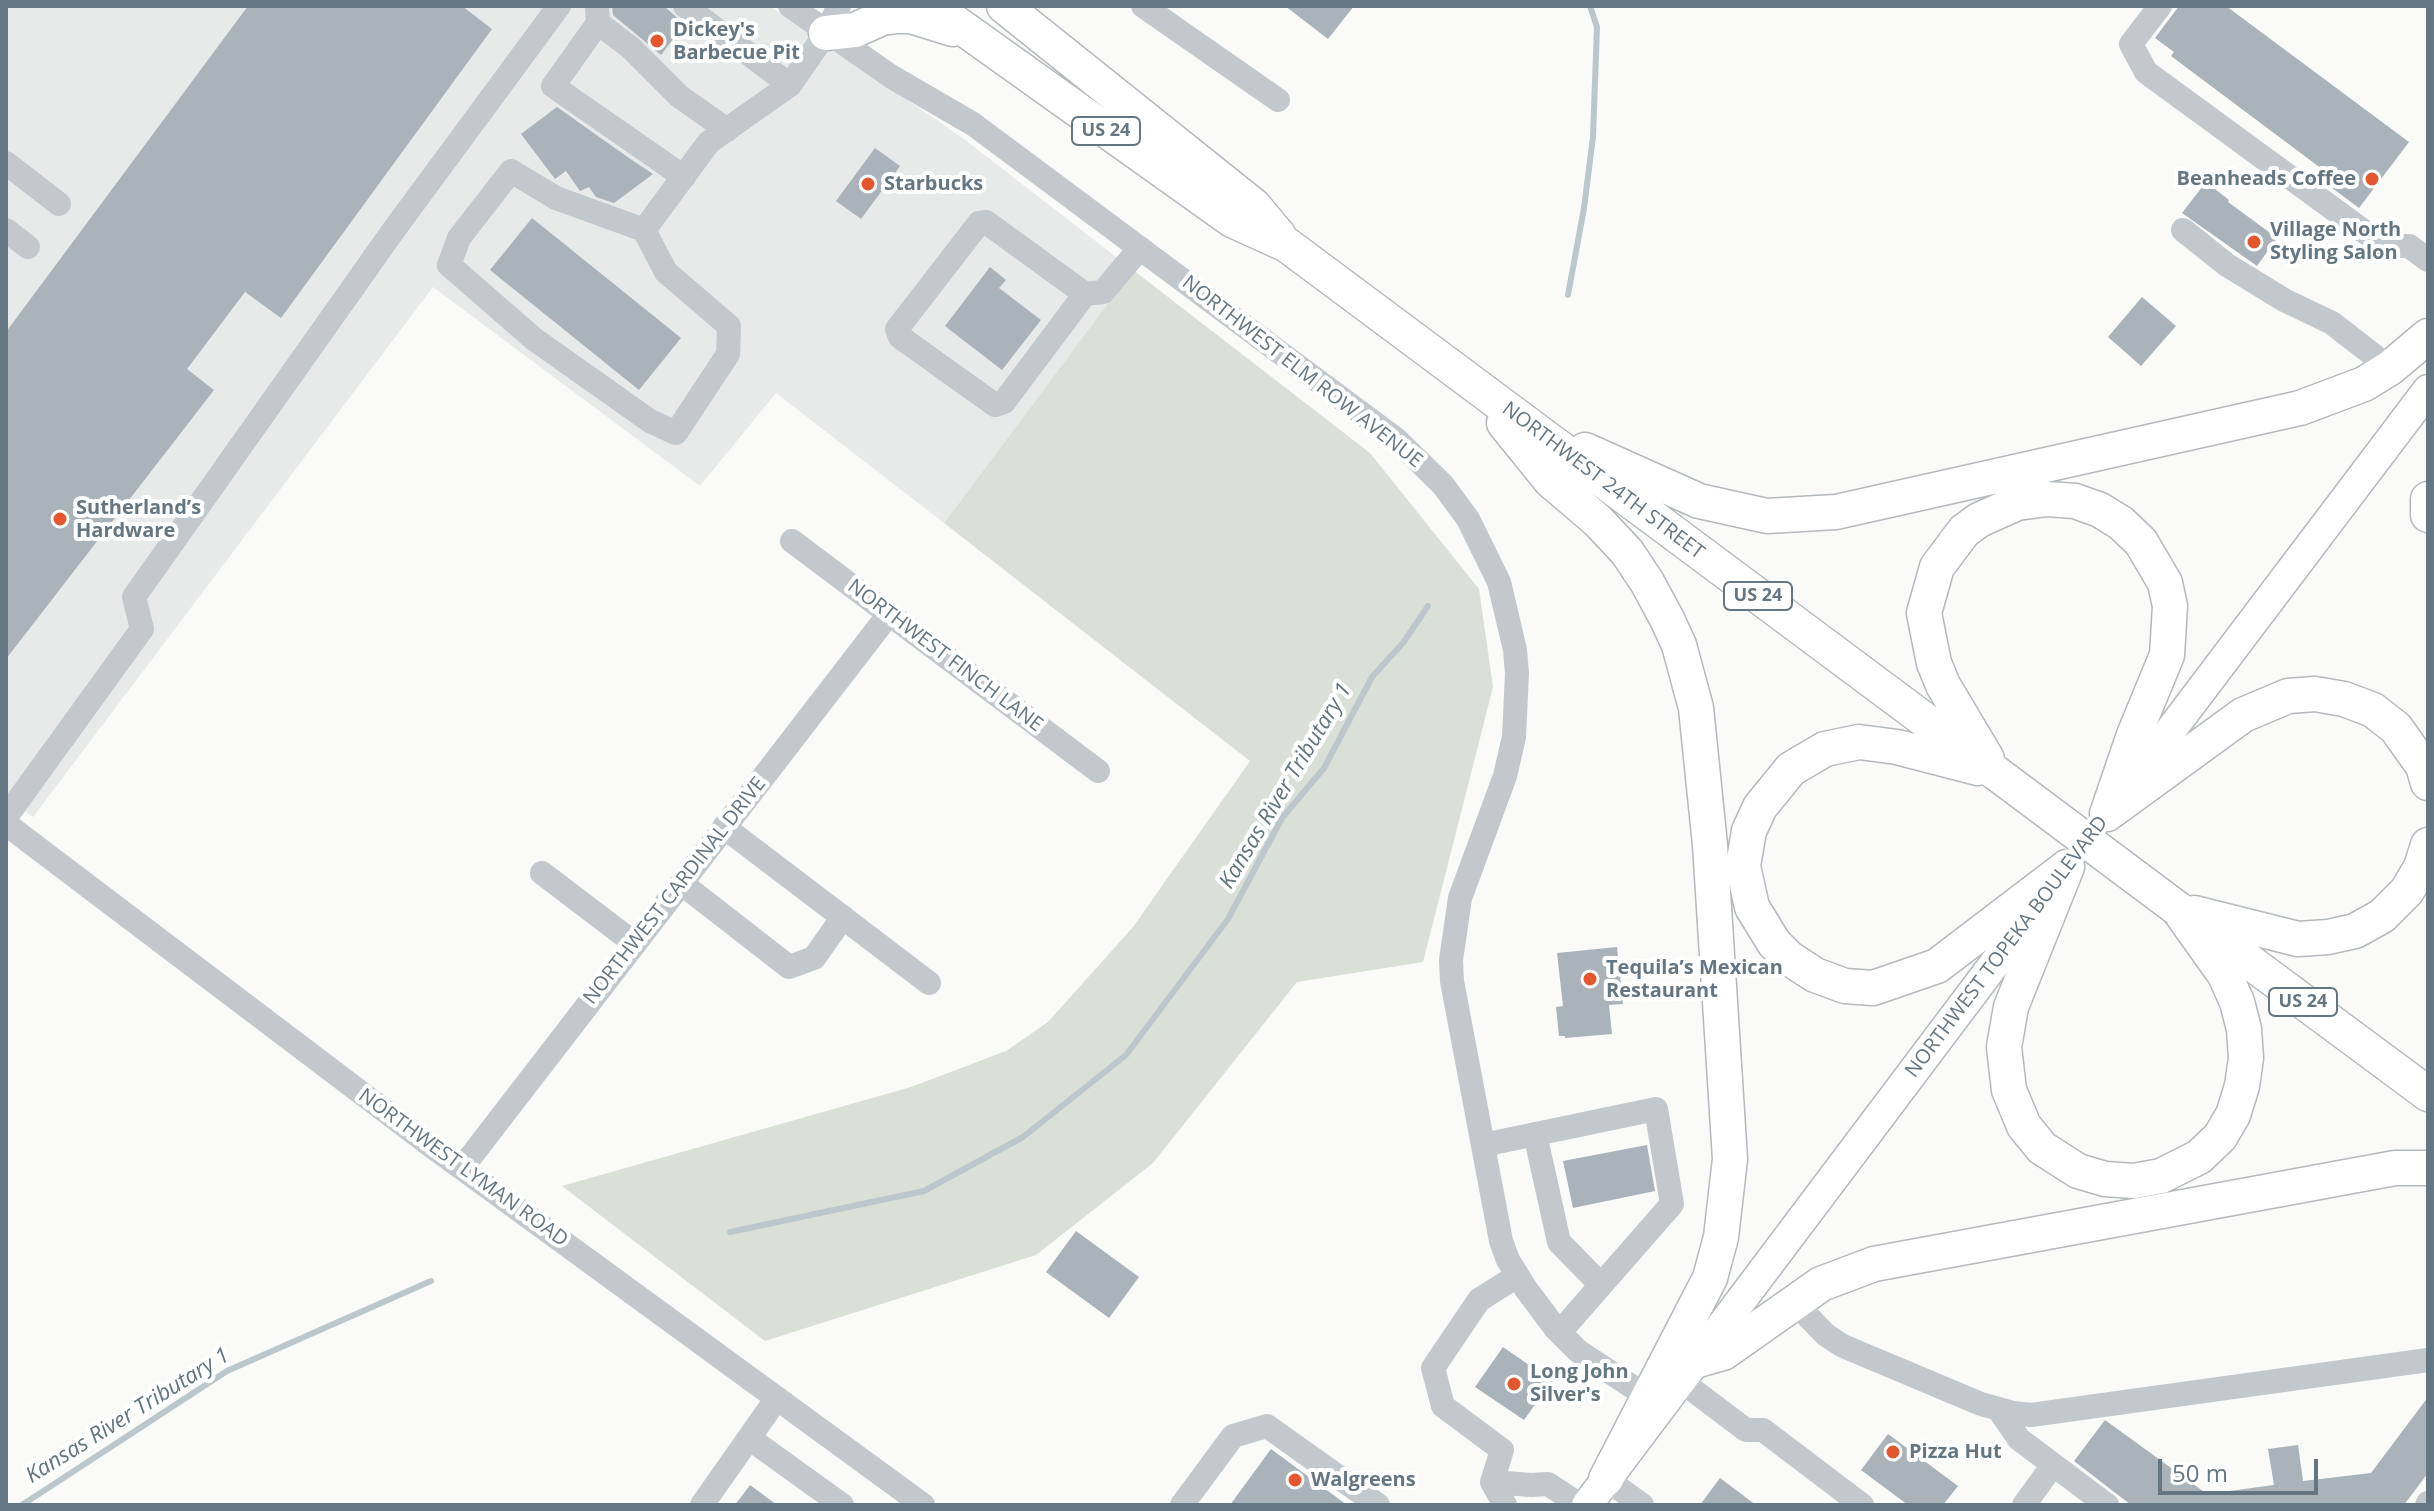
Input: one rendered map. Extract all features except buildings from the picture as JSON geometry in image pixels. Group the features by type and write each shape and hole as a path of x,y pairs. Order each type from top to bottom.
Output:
{"highway":[{"name":"NORTHWEST 24TH STREET","path":"932,6 1232,220 1287,245 1996,773"},
{"name":"NORTHWEST 24TH STREET","path":"1004,6 1254,206 1287,245"},
{"path":"832,19 855,30 882,18 911,16 965,32"},
{"path":"1521,420 1699,501 1767,516 1836,512 2300,408 2364,384 2390,368 2428,336"},
{"path":"1474,385 1551,481 1598,521 1627,552 1647,582 1679,645 1696,708 1710,845 1729,1144 1728,1185 1721,1237 1710,1278 1655,1402 1596,1492"},
{"path":"1996,773 1943,685 1934,663 1924,613 1929,591 1937,567 1950,548 1964,531 1979,520 2017,503 2047,499 2075,501 2100,510 2121,523 2141,542 2165,583 2170,606 2167,655 2134,735 2107,814"},
{"path":"2428,499 2428,515"},
{"path":"2107,814 2243,715 2288,696 2315,694 2344,699 2373,710 2396,728 2411,747 2423,766 2428,783"},
{"path":"1996,773 1897,747 1859,742 1825,749 1791,769 1760,807 1745,847 1743,866 1746,887 1762,927 1789,958 1815,975 1845,986 1873,988 1937,966 2067,867"},
{"name":"US 24","path":"1996,773 2428,1094"},
{"path":"2178,909 2298,939 2355,931 2382,916 2407,891 2421,867 2428,845"},
{"path":"2067,867 2011,1007 2004,1047 2009,1090 2024,1126 2042,1148 2078,1171 2105,1179 2134,1181 2161,1176 2199,1157 2220,1137 2233,1115 2246,1058 2244,1029 2237,1002 2225,975 2178,909"},
{"path":"1688,1371 1723,1353 1821,1284 1892,1260 2395,1168 2428,1168"}],"main road":[{"name":"NORTHWEST TOPEKA BOULEVARD","path":"1655,1402 1688,1371 2428,390"}],"street":[{"path":"685,6 790,85"},
{"name":"NORTHWEST ELM ROW AVENUE","path":"790,6 832,19 892,77 973,124 1140,248 1416,457 1443,485 1468,519 1499,582 1515,650 1517,696 1514,737 1501,788 1460,898 1451,960 1452,981 1501,1241 1517,1276 1578,1351 1655,1402"},
{"path":"1143,6 1278,100"},
{"path":"2160,6 2131,44 2146,72 2384,246 2409,246 2428,260"},
{"path":"6,817 142,629 134,597 384,244 558,7 595,21 631,48 679,96 727,130"},
{"path":"644,230 709,142 790,85 832,19"},
{"path":"595,21 553,86 684,177"},
{"path":"6,163 59,204"},
{"path":"511,171 556,198 644,230 666,272 729,326 728,354 676,433 650,421 534,339 449,265 459,238 511,171"},
{"path":"1085,294 1004,402 995,405 900,337 897,329 979,223 986,222 1085,294 1103,292 1140,248"},
{"path":"6,230 28,247"},
{"path":"2183,230 2227,265 2284,300 2332,323 2390,368"},
{"name":"NORTHWEST FINCH LANE","path":"792,541 1098,771"},
{"name":"NORTHWEST CARDINAL DRIVE","path":"462,1168 889,614"},
{"name":"NORTHWEST LYMAN ROAD","path":"6,824 462,1168 922,1505"},
{"path":"724,827 929,983"},
{"path":"542,873 634,943"},
{"path":"681,883 789,967 814,958 843,917"},
{"path":"1483,1145 1656,1109 1672,1204 1560,1332"},
{"path":"1535,1134 1559,1242 1601,1285"},
{"path":"1505,1505 1492,1482 1502,1450 1443,1406 1433,1368 1479,1300 1517,1276"},
{"path":"1793,1301 1826,1335 1843,1346 1999,1410 2031,1415 2428,1360"},
{"path":"1688,1371 1746,1430 1763,1430 1862,1505"},
{"path":"702,1505 777,1398"},
{"path":"1999,1410 2019,1439 2107,1505"},
{"path":"1182,1505 1233,1436 1267,1426 1378,1505"},
{"path":"749,1438 842,1505"},
{"path":"2024,1505 2053,1465"},
{"path":"1492,1482 1548,1484 1580,1505"},
{"path":"1596,1492 1642,1505"}],"shaded area":[{"path":"6,6 770,6 964,139 1133,270 944,523 776,393 700,486 433,287 33,817 6,797"},
{"path":"1133,270 1370,453 1479,589 1493,687 1423,962 1297,982 1153,1163 1036,1255 765,1341 562,1186 911,1087 1006,1051 1048,1022 1133,927 1250,761 944,523"}],"waterway":[{"name":"Kansas River Tributary 1","path":"1568,295 1593,137 1597,27 1590,6"},
{"name":"Kansas River Tributary 1","path":"730,1232 924,1191 1023,1137 1126,1055 1228,919 1282,818 1324,768 1372,677 1403,643 1428,606"},
{"name":"Kansas River Tributary 1","path":"22,1505 227,1371 431,1281"}],"place":[{"name":"Dickey's Barbecue Pit","path":"657,41"},
{"name":"Beanheads Coffee","path":"2372,179"},
{"name":"Starbucks","path":"868,184"},
{"name":"Village North Styling Salon","path":"2254,242"},
{"name":"Sutherland’s Hardware","path":"60,519"},
{"name":"Tequila’s Mexican Restaurant","path":"1590,979"},
{"name":"Long John Silver's","path":"1514,1384"},
{"name":"Pizza Hut","path":"1893,1452"},
{"name":"Walgreens","path":"1295,1480"}]}
